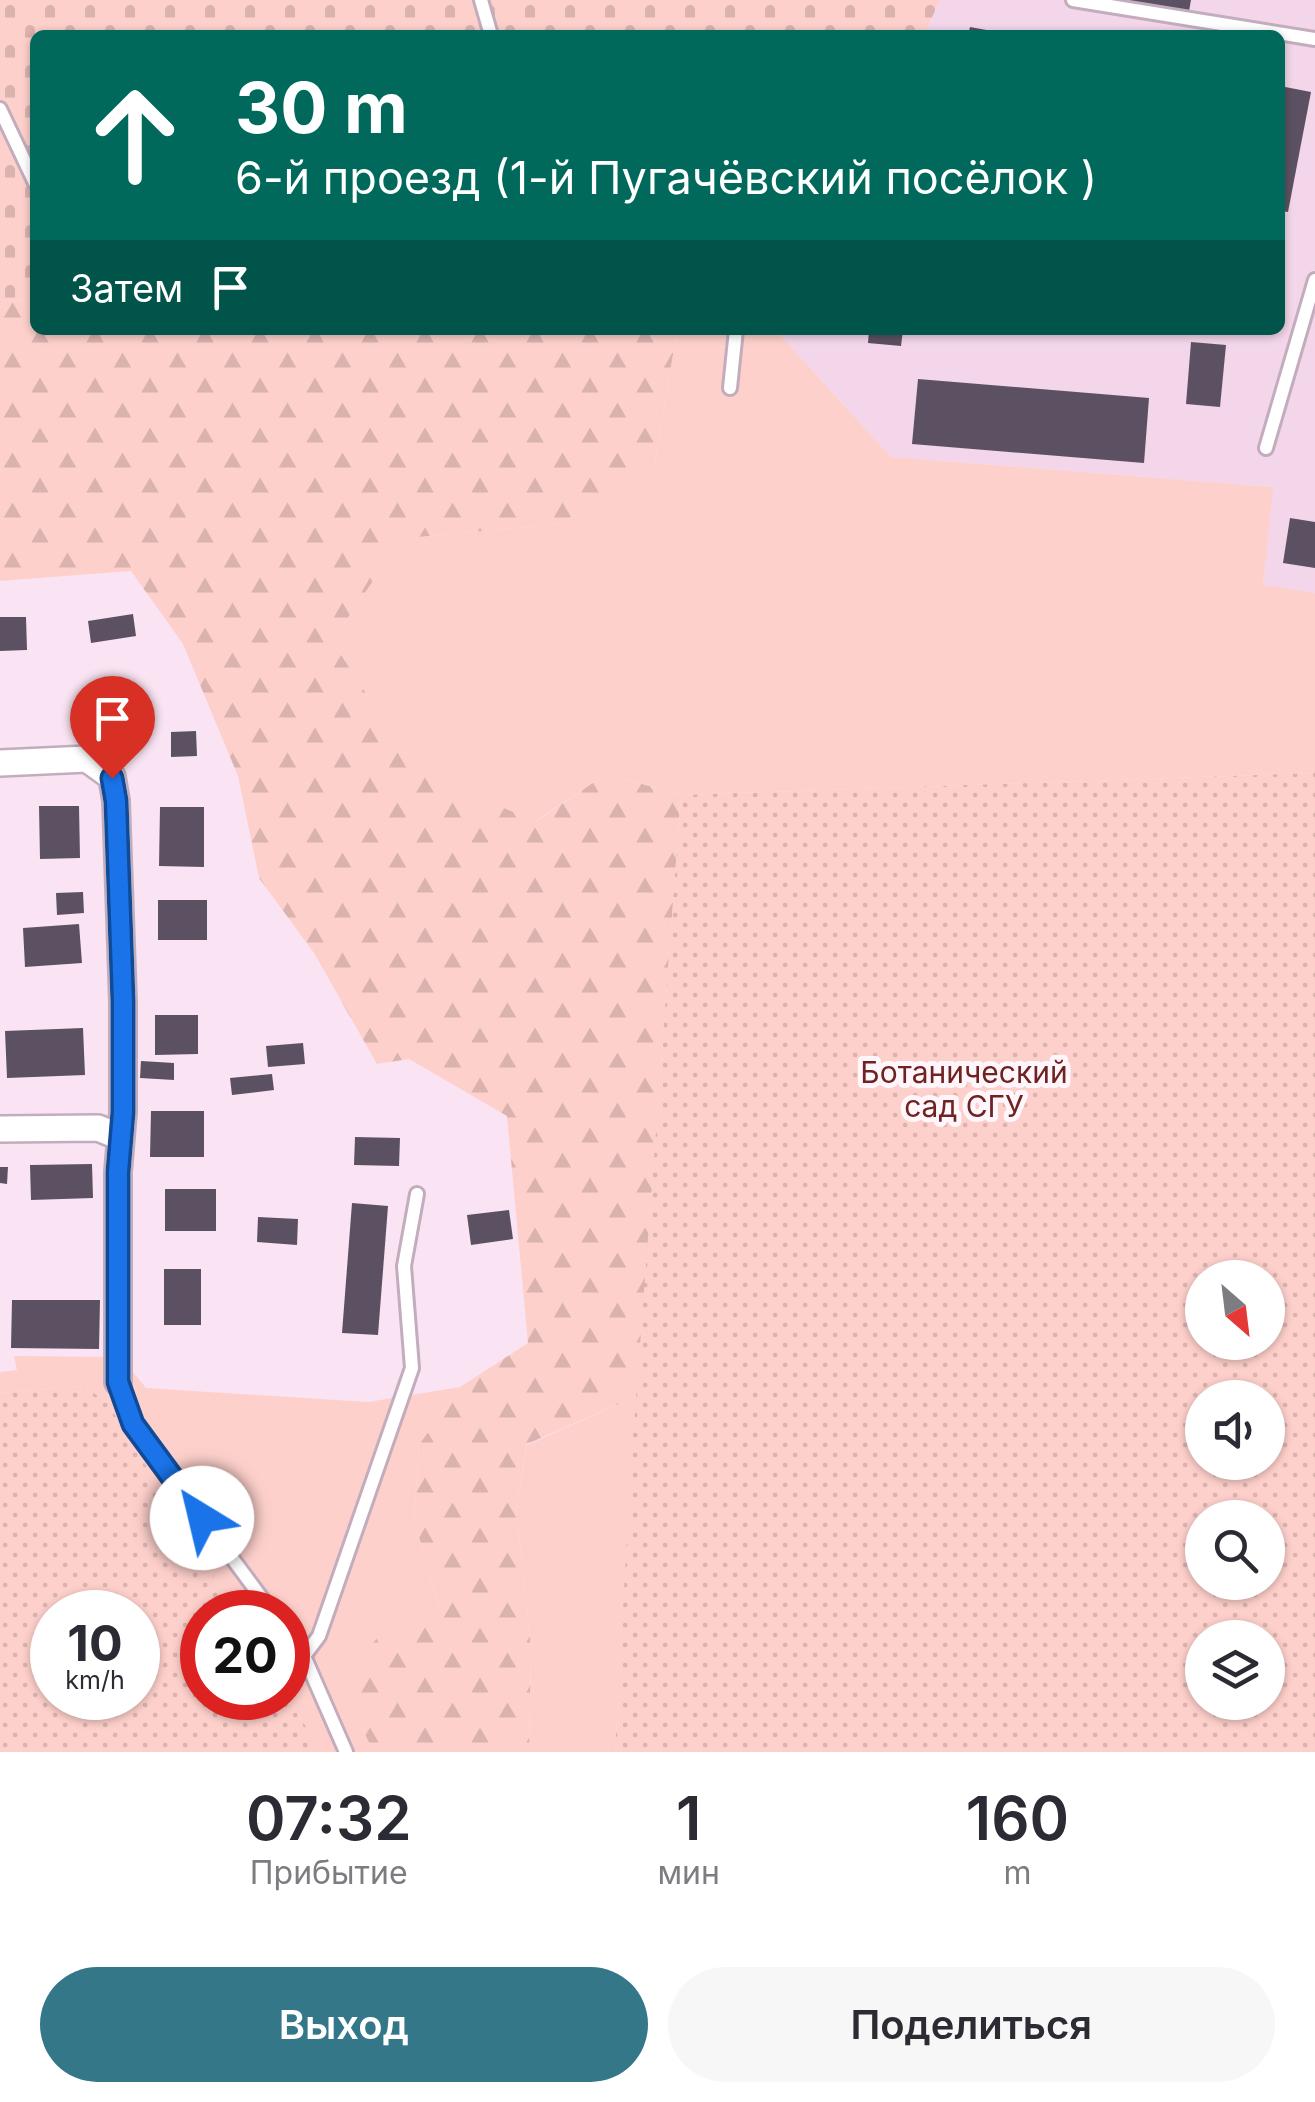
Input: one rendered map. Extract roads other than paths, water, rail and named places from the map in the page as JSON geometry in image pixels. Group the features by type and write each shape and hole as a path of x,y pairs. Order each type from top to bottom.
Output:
{"street":[{"path":"0,763 88,759 112,778 123,1002 118,1382"},
{"path":"0,1129 98,1128 120,1136"}],"lane":[{"path":"481,0 490,30"},
{"path":"1073,0 1259,30"},
{"path":"1285,34 1315,39"},
{"path":"0,110 30,173"},
{"path":"1266,448 1315,280"},
{"path":"730,388 735,335"},
{"path":"310,1648 319,1636 412,1368 404,1266 417,1194"},
{"path":"118,1382 133,1424 256,1590"},
{"path":"310,1670 346,1752"}],"park label":[{"name":"Ботанический сад СГУ","path":"964,1089"}]}
